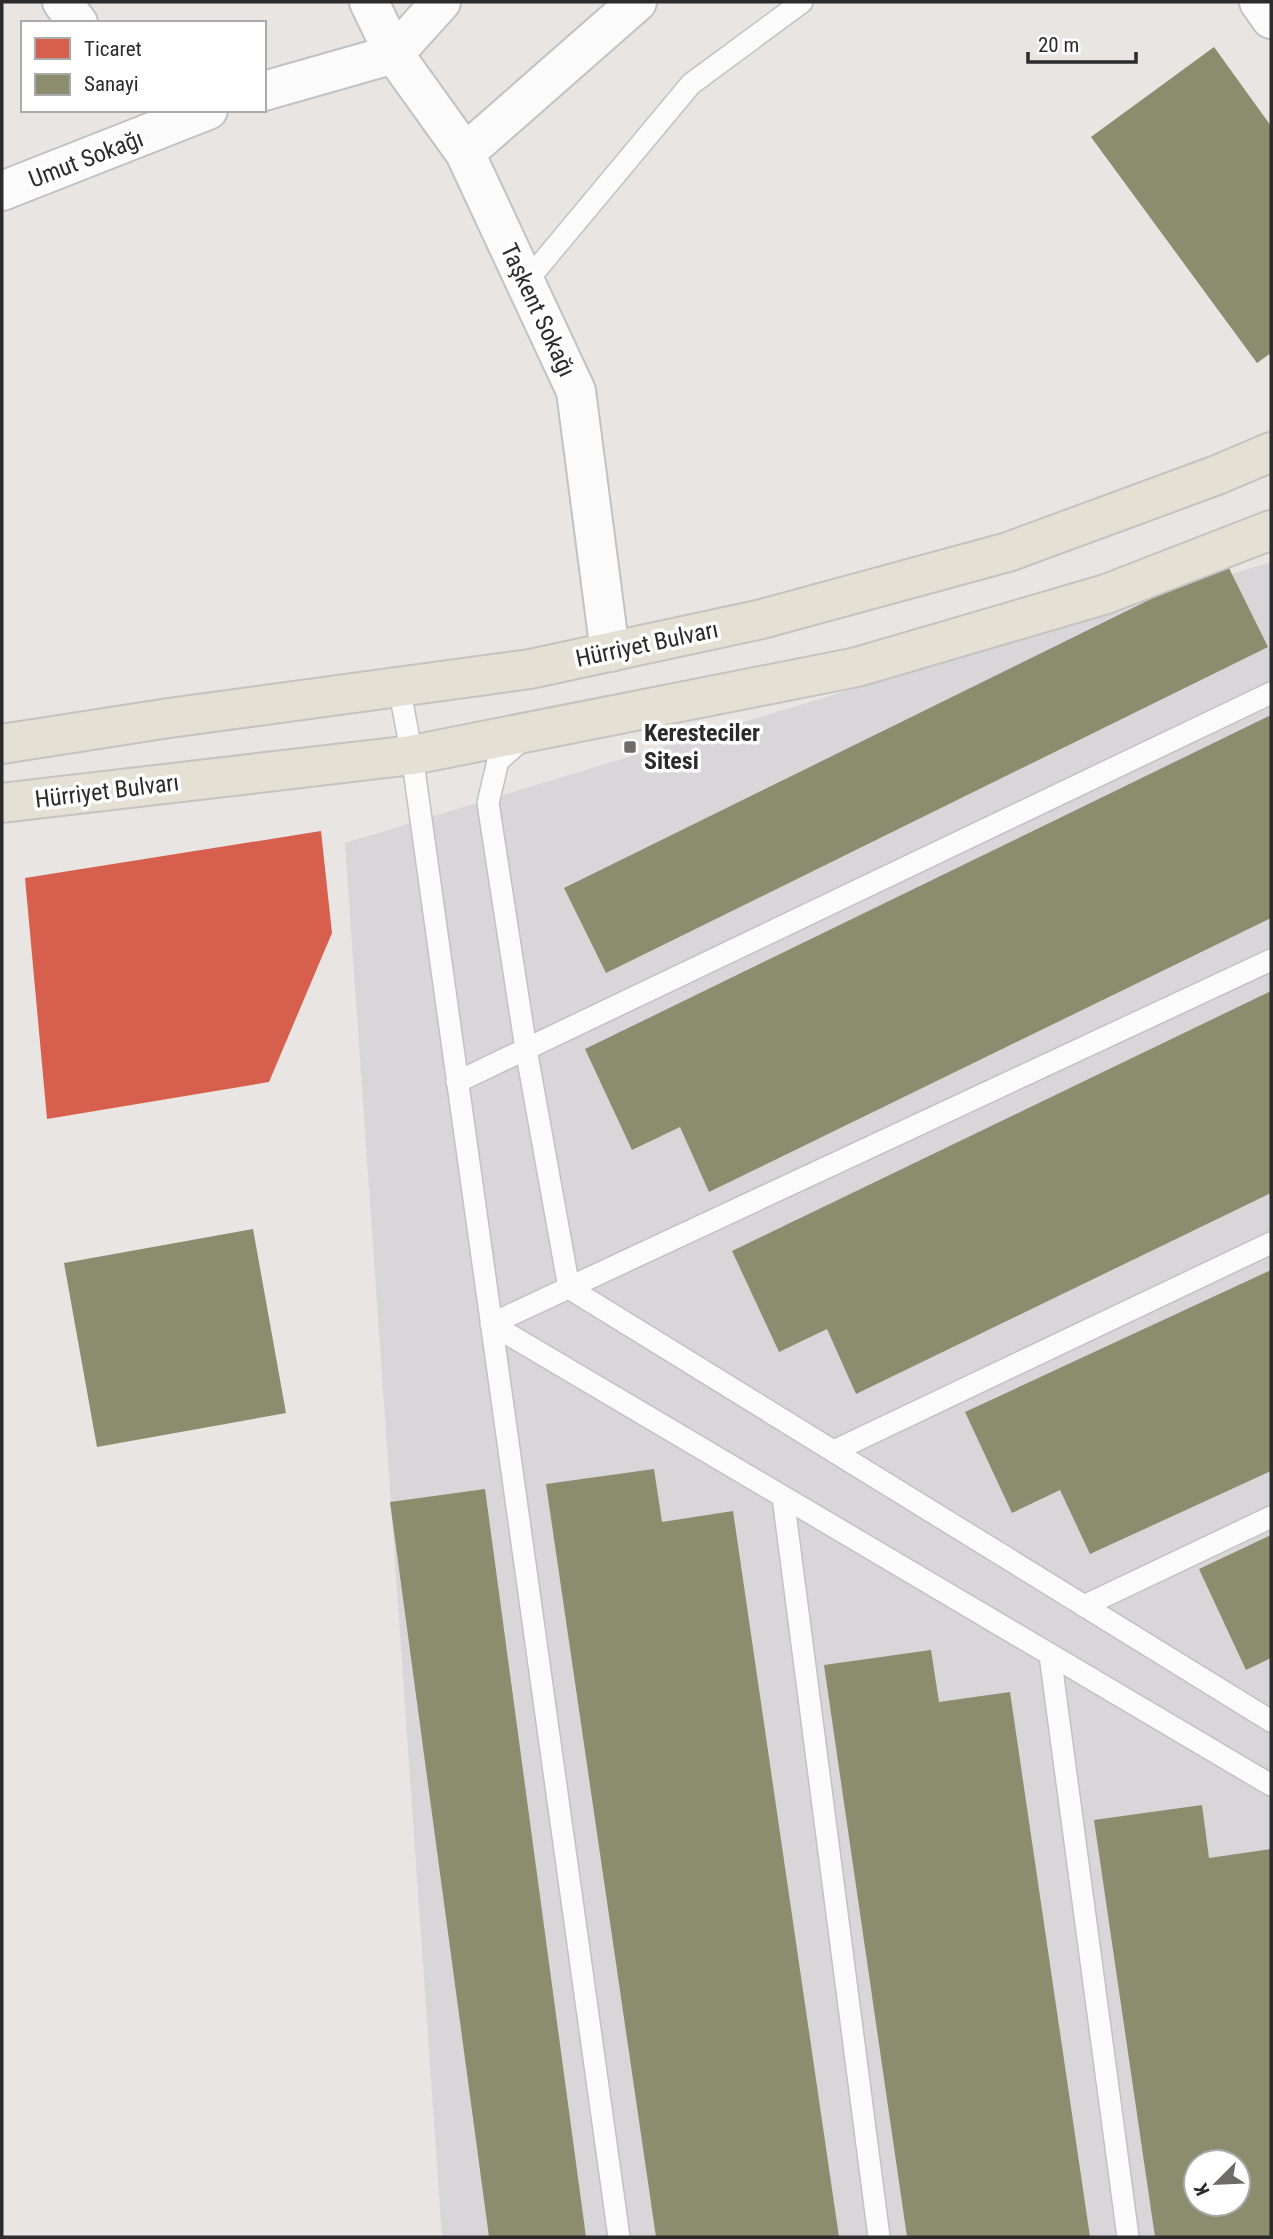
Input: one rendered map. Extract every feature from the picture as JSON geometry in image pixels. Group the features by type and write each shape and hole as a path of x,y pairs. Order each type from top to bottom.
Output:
{"main road":[{"name":"Hürriyet Bulvarı","path":"2,744 530,669 762,619 1008,552 1217,475 1271,452"},
{"name":"Hürriyet Bulvarı","path":"2,803 412,755 857,667 1106,594 1271,530"}],"street":[{"path":"62,2 76,21"},
{"name":"Taşkent Sokağı","path":"369,2 394,54 465,153 576,390 610,652"},
{"path":"266,91 394,54 442,2"},
{"path":"465,153 637,2"},
{"path":"1259,2 1271,19"},
{"name":"Umut Sokağı","path":"2,191 151,121 198,112"}],"lane":[{"path":"526,282 691,84 802,2"},
{"path":"399,687 412,755 619,2237"},
{"path":"457,1082 1271,693"},
{"path":"529,733 498,761 488,803 526,1049 569,1288 1271,1721"},
{"path":"491,1324 1271,960"},
{"path":"834,1451 1271,1243"},
{"path":"491,1324 1271,1786"},
{"path":"783,1497 879,2237"},
{"path":"1083,1606 1271,1517"},
{"path":"1051,1655 1128,2237"}],"shaded area":[{"path":"1271,562 1271,2237 442,2237 345,843"}],"building: Ticaret":[{"path":"321,831 332,933 269,1082 47,1119 25,878"}],"building: Sanayi":[{"path":"1214,47 1271,126 1271,353 1257,363 1091,137"},
{"path":"1226,562 1268,647 606,973 564,888"},
{"path":"1271,715 1271,918 709,1192 680,1127 632,1150 585,1049"},
{"path":"1271,991 1271,1193 856,1394 827,1329 779,1352 732,1251"},
{"path":"253,1229 286,1413 97,1447 64,1263"},
{"path":"1271,1270 1271,1471 1090,1554 1060,1490 1012,1513 965,1412"},
{"path":"654,1469 662,1522 733,1511 839,2237 656,2237 546,1484"},
{"path":"485,1489 586,2237 489,2237 390,1502"},
{"path":"1271,1535 1271,1658 1246,1670 1199,1569"},
{"path":"931,1650 939,1702 1010,1692 1090,2237 907,2237 824,1665"},
{"path":"1202,1805 1209,1858 1271,1849 1271,2237 1155,2237 1094,1820"}],"place":[{"name":"Keresteciler Sitesi","path":"630,747"}]}
